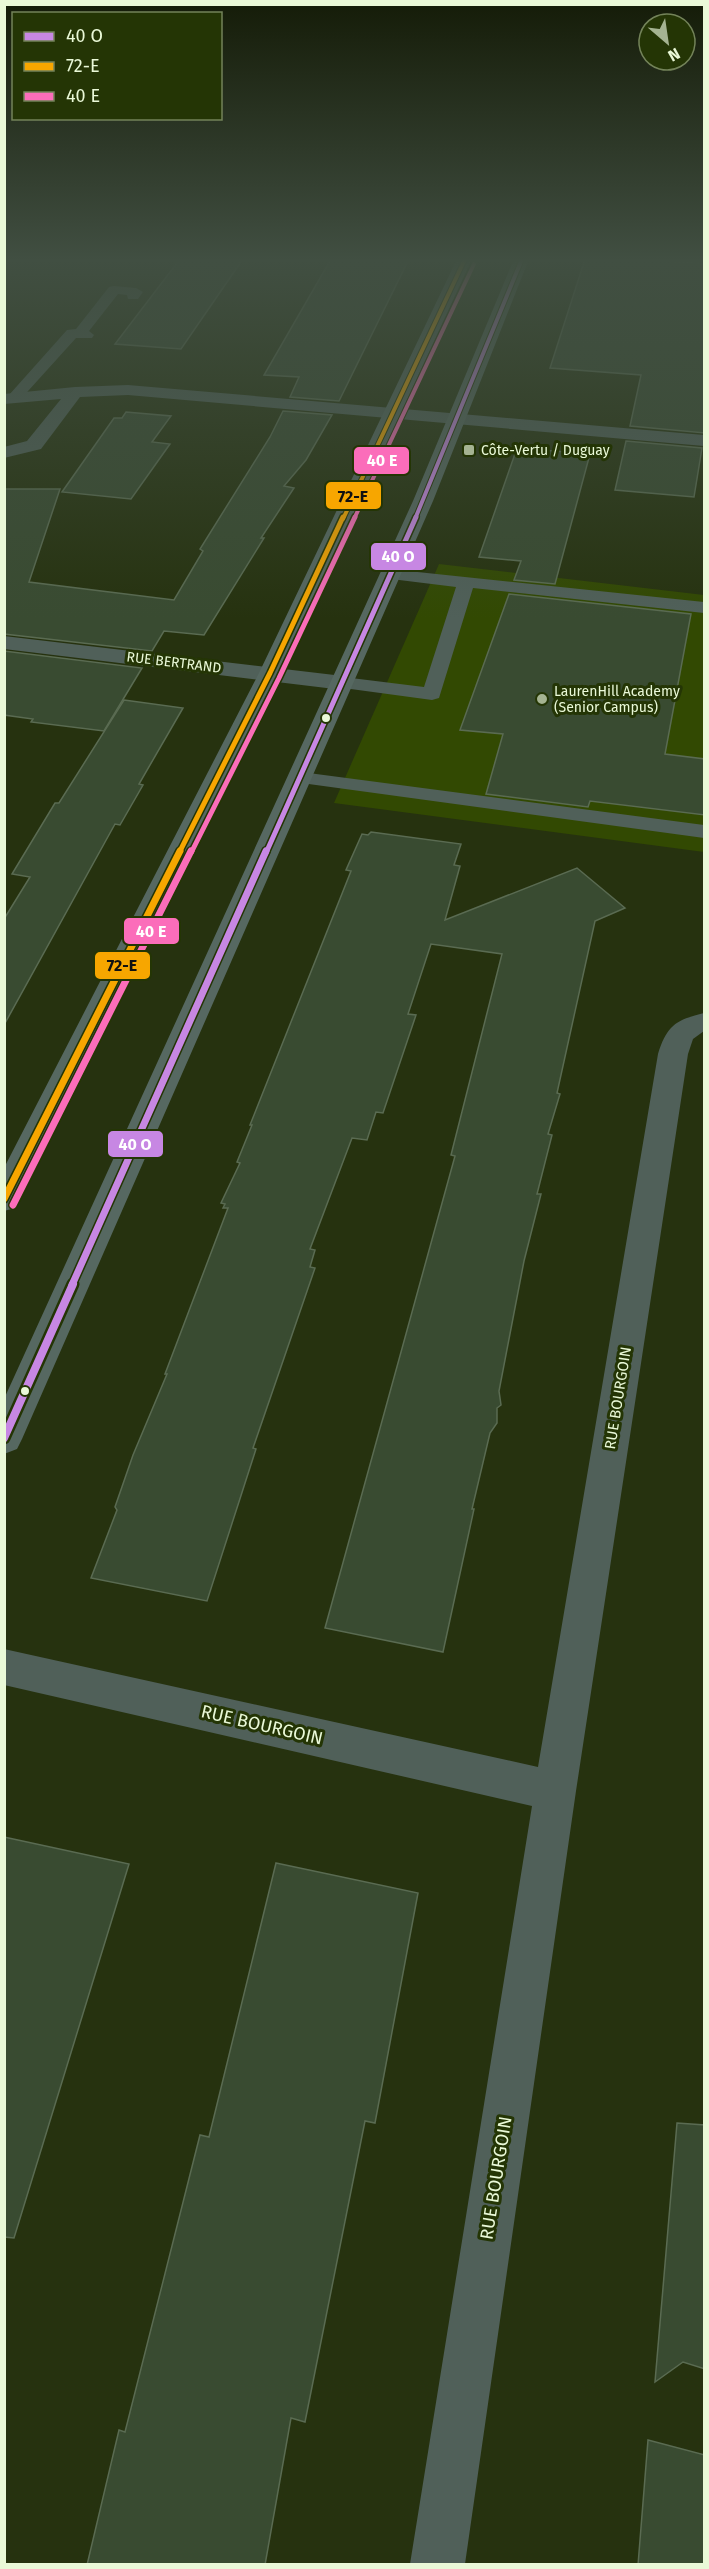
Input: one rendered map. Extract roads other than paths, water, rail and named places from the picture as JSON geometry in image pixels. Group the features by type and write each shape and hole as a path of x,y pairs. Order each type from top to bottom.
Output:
{"main road":[{"path":"4,1200 14,1160 270,673 407,379"},
{"path":"4,1439 301,778 423,501 473,379"}],"street":[{"path":"9,399 75,392 128,390 705,441"},
{"path":"4,453 34,445 75,392"},
{"name":"RUE BERTRAND","path":"4,642 343,683"},
{"name":"RUE BOURGOIN","path":"437,2565 555,1791 673,1054 679,1036 690,1025 705,1022"},
{"name":"RUE BOURGOIN","path":"4,1667 555,1791"}],"lane":[{"path":"9,399 29,379"},
{"path":"39,395 52,379"},
{"path":"389,574 705,608"},
{"path":"343,683 432,694 466,582"},
{"path":"301,778 705,832"}],"place":[{"name":"Côte-Vertu / Duguay","path":"469,450"},
{"name":"LaurenHill Academy (Senior Campus)","path":"542,699"}]}
